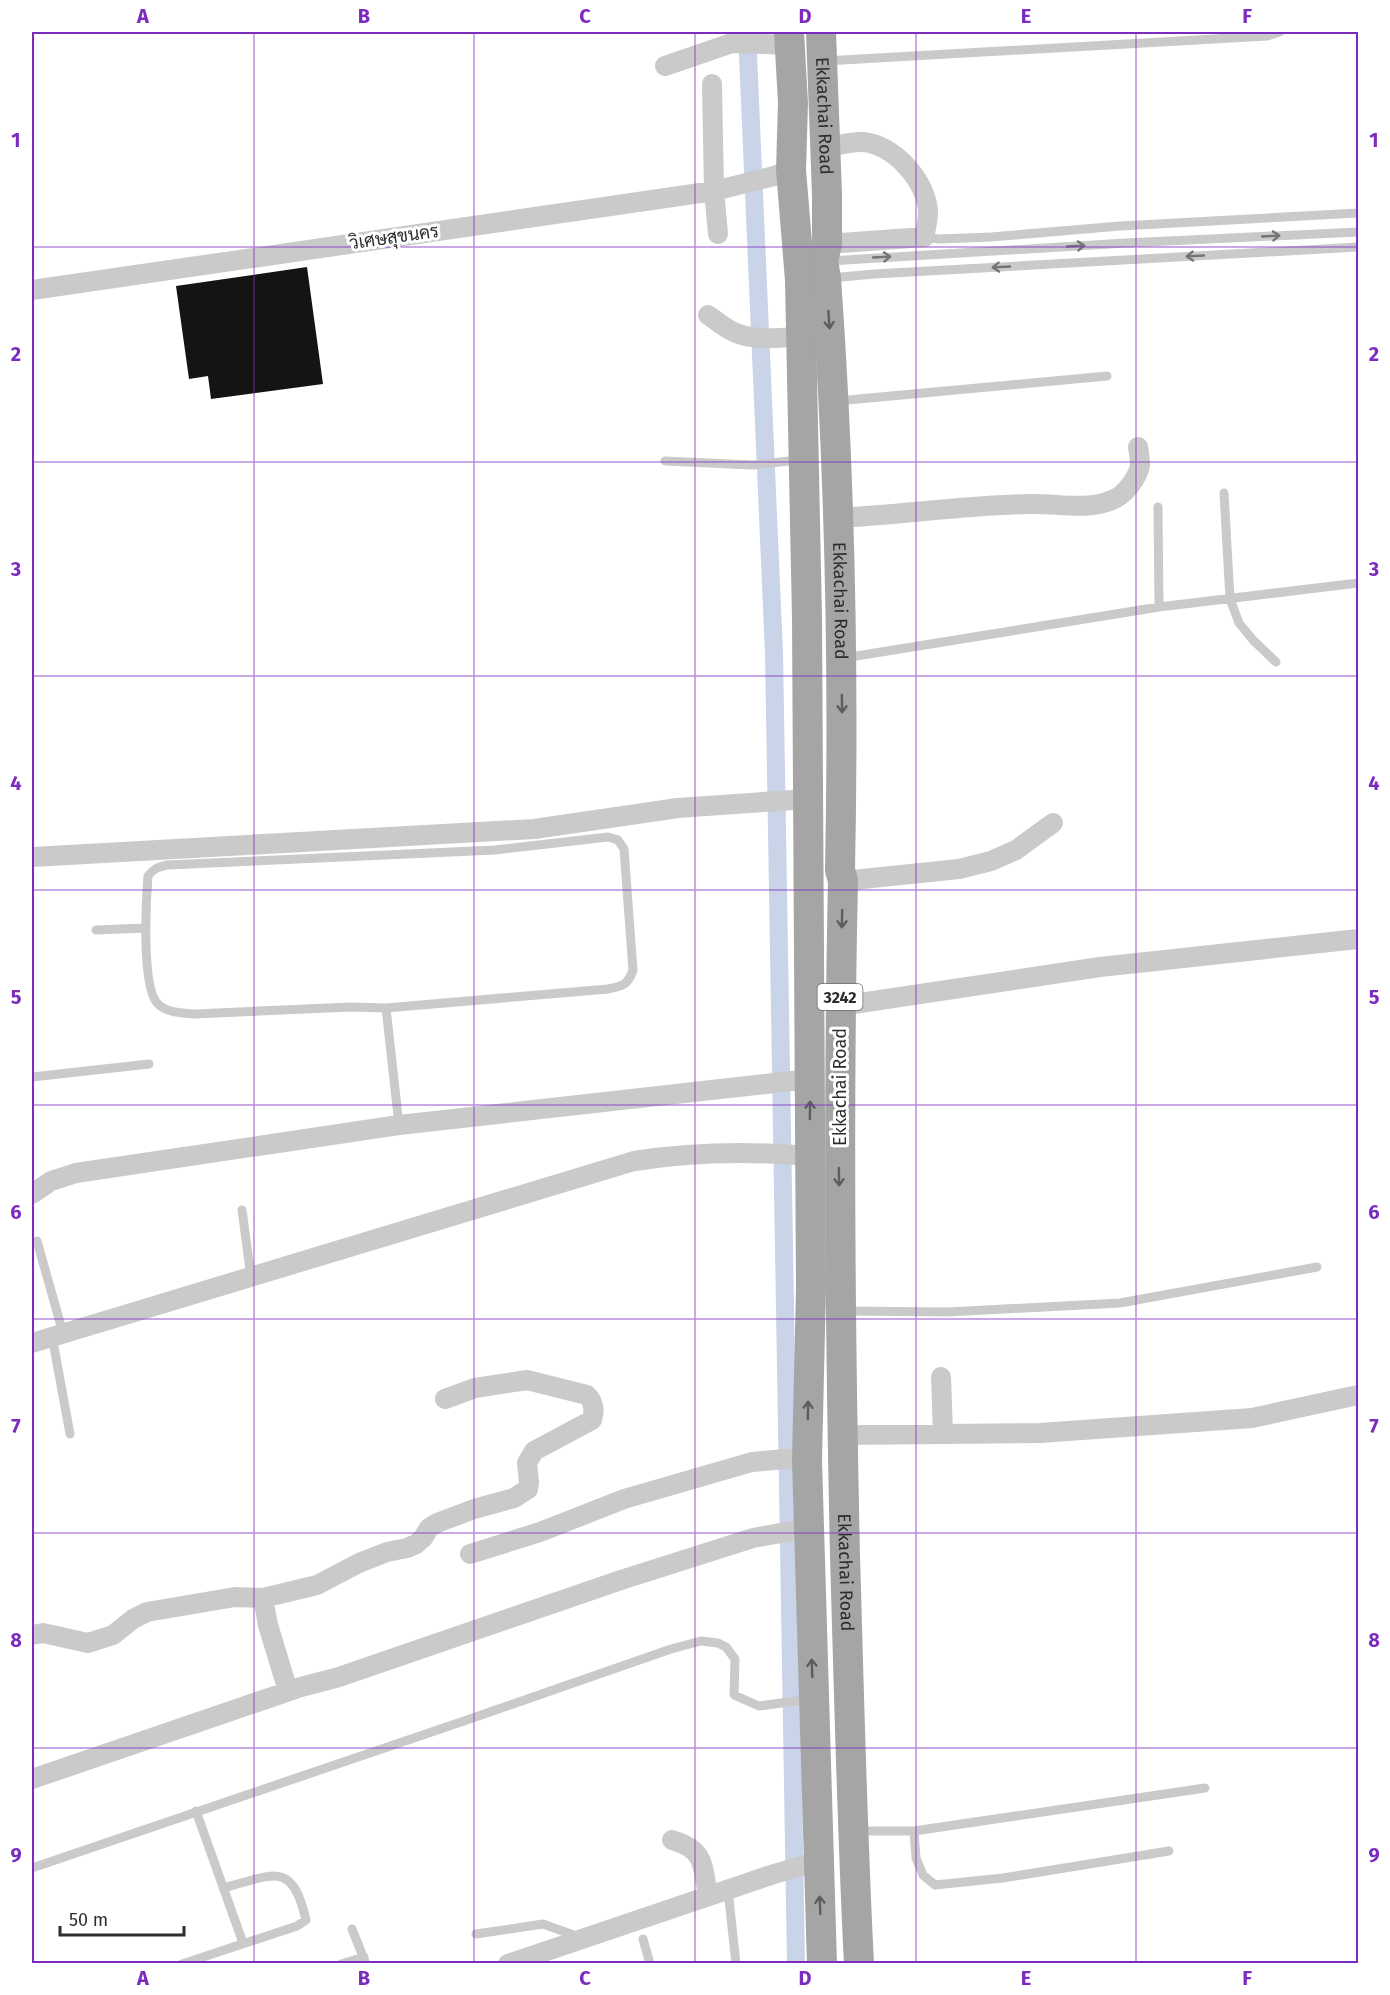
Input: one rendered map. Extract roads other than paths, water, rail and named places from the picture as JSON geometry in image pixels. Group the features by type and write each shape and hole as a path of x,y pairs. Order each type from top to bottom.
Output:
{"main road":[{"name":"Ekkachai Road","path":"821,32 826,147 826,261 835,402 841,658 840,870 843,880 840,1006 840,1311 852,1830 859,1964"},
{"name":"Ekkachai Road","path":"772,41 793,103 774,176 800,280 789,337 799,799 799,1080 785,1154 811,1288 787,1460 808,1528 809,1864 822,1964"}],"street":[{"path":"665,66 721,46 772,41"},
{"path":"712,84 714,191 718,234"},
{"path":"826,147 862,142 876,145 893,155 913,173 921,187 928,213 924,237 826,261"},
{"name":"วิเศษสุขนคร","path":"32,290 714,191 774,176"},
{"path":"708,315 736,333 753,337 789,337"},
{"path":"837,518 1021,504 1090,506 1114,500 1130,485 1140,466 1138,447"},
{"path":"32,857 534,829 678,808 799,799"},
{"path":"843,880 959,869 991,861 1016,850 1053,823"},
{"path":"840,1006 1100,967 1359,939"},
{"path":"34,1188 59,1177 76,1173 399,1125 799,1080"},
{"path":"32,1343 634,1161 668,1156 735,1152 785,1154"},
{"path":"941,1377 943,1434"},
{"path":"32,1635 43,1633 88,1643 113,1635 133,1619 147,1612 235,1597 263,1598 317,1585 359,1563 416,1544 429,1528 437,1523 524,1493 529,1483 527,1463 534,1451 591,1420 594,1413 592,1400 587,1395 527,1380 475,1388 445,1399"},
{"path":"843,1435 1040,1433 1252,1418 1359,1395"},
{"path":"470,1554 540,1532 624,1499 752,1462 787,1460"},
{"path":"32,1779 621,1580 753,1538 808,1528"},
{"path":"263,1598 268,1625 288,1691"},
{"path":"672,1840 688,1845 700,1856 708,1896"},
{"path":"508,1964 809,1864"}],"lane":[{"path":"1182,32 1184,42"},
{"path":"823,61 1121,43 1184,42 1208,35 1267,36 1280,32"},
{"path":"924,237 939,239 991,237 1120,226 1359,213"},
{"path":"826,261 1138,242 1359,232"},
{"path":"826,261 874,274 1359,247"},
{"path":"835,402 1107,376"},
{"path":"665,461 752,465 791,461"},
{"path":"1224,493 1230,599 1239,623 1276,662"},
{"path":"1158,507 1159,607"},
{"path":"841,658 1159,607 1359,583"},
{"path":"608,837 618,840 624,849 633,970 630,981 625,986 386,1008 351,1007 195,1014 168,1010 156,1003 149,986 146,928 148,876 152,870 167,865 495,850 608,837"},
{"path":"96,930 146,928"},
{"path":"386,1008 399,1125"},
{"path":"32,1077 149,1064"},
{"path":"242,1210 251,1277"},
{"path":"37,1241 58,1335 70,1434"},
{"path":"840,1311 948,1312 1120,1303 1317,1267"},
{"path":"32,1868 670,1649 701,1641 718,1643 726,1647 735,1659 734,1695 759,1706 809,1699"},
{"path":"852,1830 914,1831 1205,1788"},
{"path":"196,1812 243,1943"},
{"path":"914,1831 916,1858 923,1875 935,1885 1003,1878 1168,1851"},
{"path":"182,1964 303,1923 306,1920 294,1886 282,1876 273,1876 224,1888"},
{"path":"728,1890 736,1964"},
{"path":"476,1934 543,1924 584,1938"},
{"path":"342,1964 365,1960 352,1929"},
{"path":"643,1939 650,1964"}],"waterway":[{"path":"747,32 774,653 796,1964"}]}
